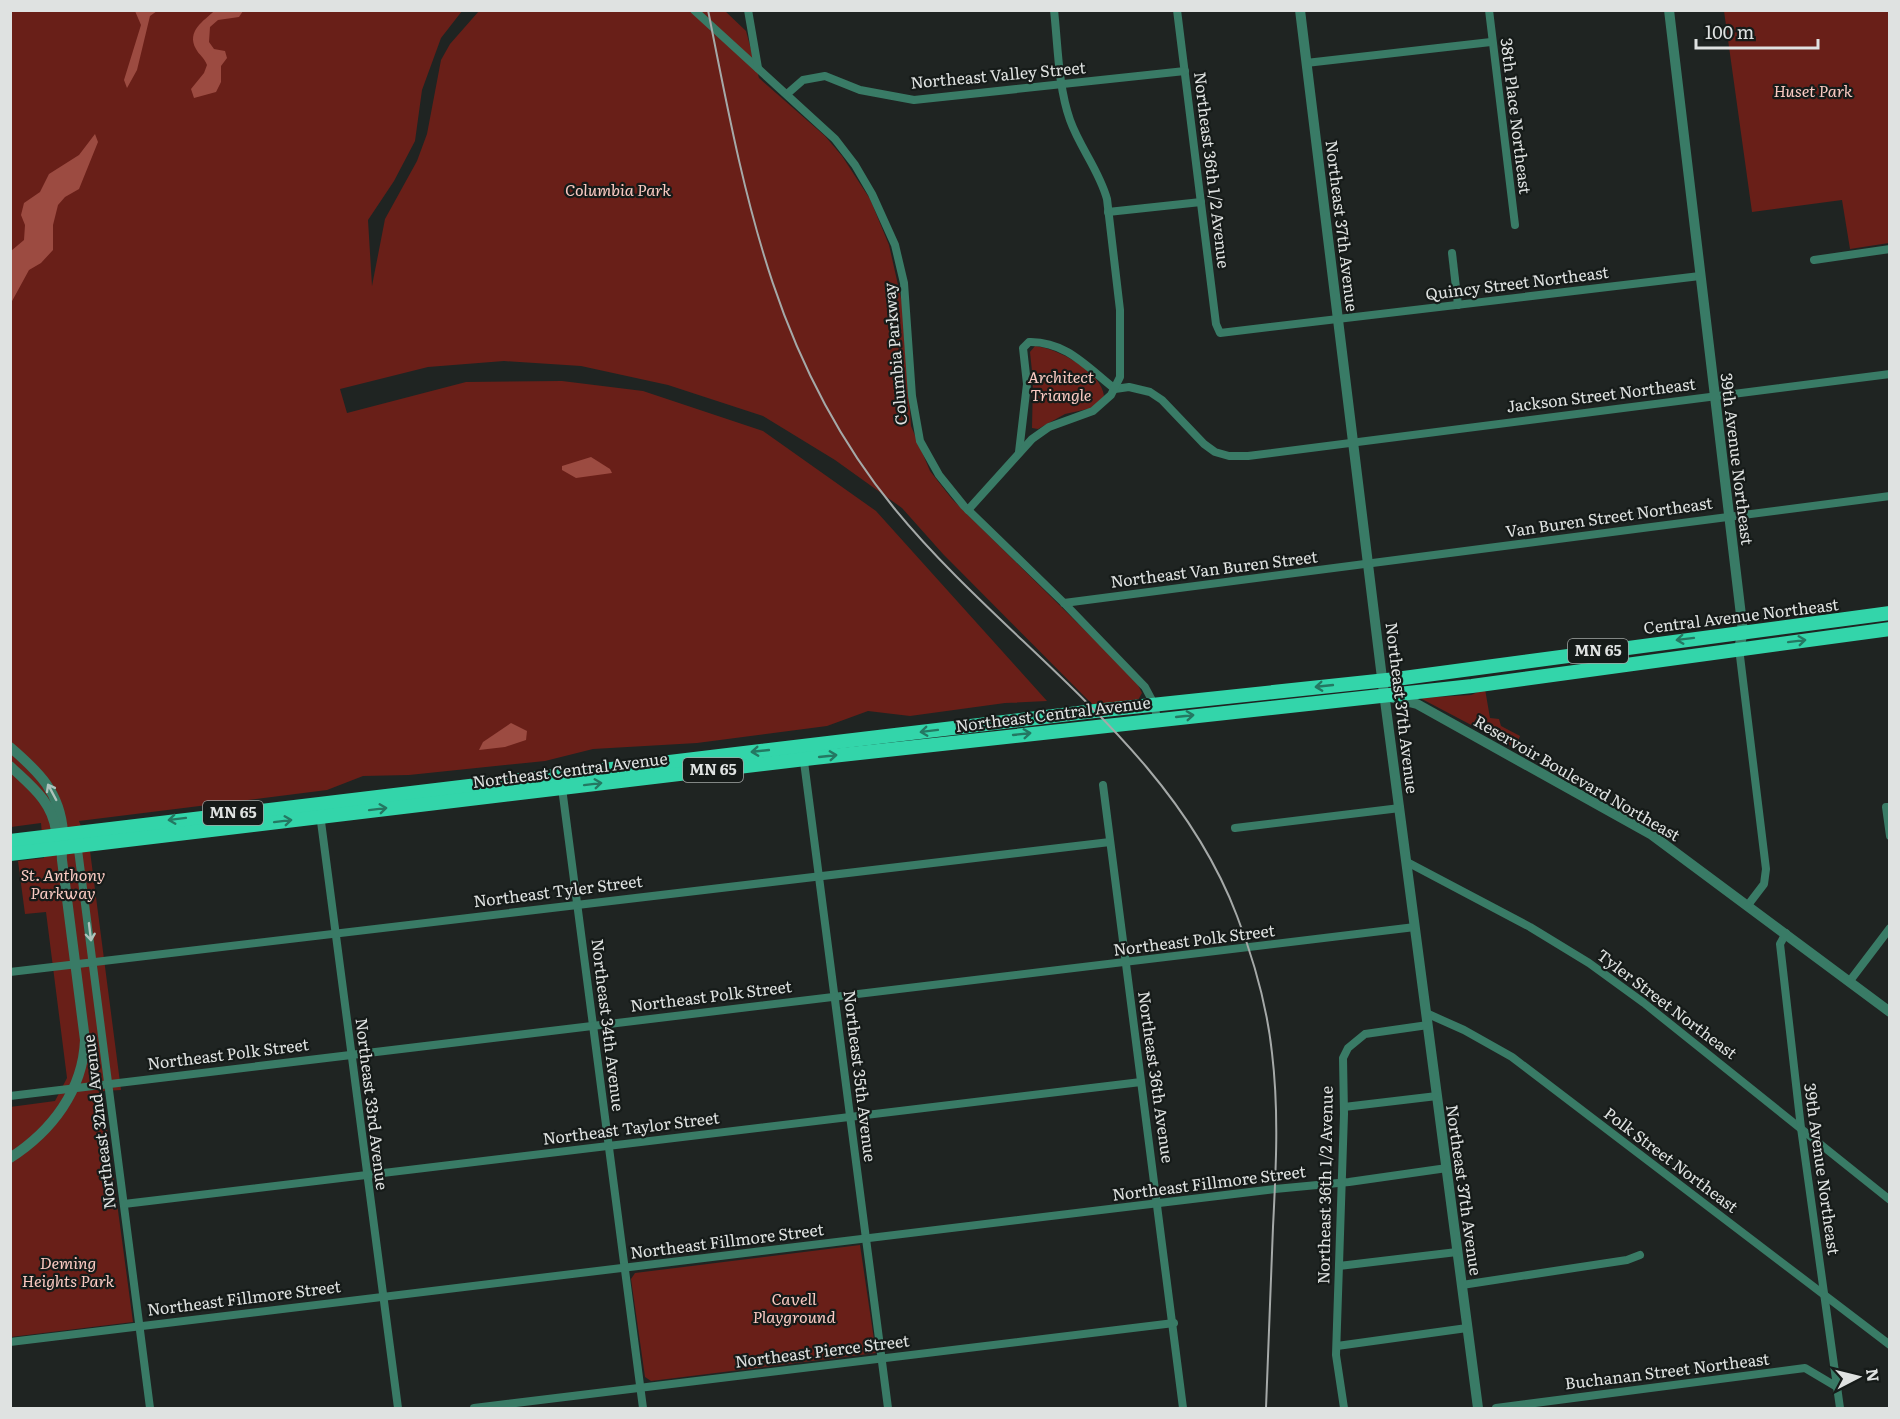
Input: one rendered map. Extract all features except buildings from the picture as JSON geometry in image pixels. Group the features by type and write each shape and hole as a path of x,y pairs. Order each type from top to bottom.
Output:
{"main road":[{"name":"Central Avenue Northeast","path":"1383,680 1890,613"},
{"name":"Central Avenue Northeast","path":"1385,695 1472,686 1890,629"},
{"path":"1526,678 1531,669 1568,660 1577,654"},
{"path":"1472,686 1492,675 1518,670 1529,661"},
{"name":"Northeast Central Avenue","path":"10,841 67,839 803,753 1155,711 1383,680"},
{"name":"Northeast Central Avenue","path":"1155,711 1385,695"},
{"name":"Northeast Central Avenue","path":"319,809 562,788 803,753"},
{"name":"Northeast Central Avenue","path":"10,854 67,839"}],"street":[{"name":"Columbia Parkway","path":"694,10 835,139 855,165 886,223 904,284 912,396 920,441 944,482 968,510 1064,603 1145,687 1155,711"},
{"path":"748,10 758,68"},
{"path":"968,510 999,477 1018,452 1049,427 1093,411 1103,404 1115,389 1121,373 1120,310 1108,212 1102,183 1071,122 1063,85 1054,10"},
{"name":"Northeast 36th 1/2 Avenue","path":"1177,10 1216,324 1220,333"},
{"name":"Northeast 37th Avenue","path":"1300,10 1368,565 1478,1408"},
{"name":"38th Place Northeast","path":"1489,10 1491,42 1515,225"},
{"name":"39th Avenue Northeast","path":"1669,10 1730,515 1743,632 1738,648 1766,869 1764,884 1748,905"},
{"path":"1306,63 1491,42"},
{"name":"Northeast Valley Street","path":"787,94 803,80 814,76 825,76 886,97 914,100 1185,71"},
{"path":"1108,212 1201,202"},
{"path":"1814,260 1890,249"},
{"path":"1452,253 1458,305"},
{"name":"Quincy Street Northeast","path":"1220,333 1700,276"},
{"path":"1018,452 1027,384 1022,356 1023,348 1029,342 1048,343 1064,350 1081,360 1115,389"},
{"name":"Jackson Street Northeast","path":"1115,389 1129,387 1150,392 1162,400 1204,444 1229,456 1353,444 1890,374"},
{"name":"Van Buren Street Northeast","path":"1368,565 1730,515 1890,496"},
{"name":"Northeast Van Buren Street","path":"1064,603 1368,565"},
{"name":"Reservoir Boulevard Northeast","path":"1385,695 1417,704 1652,835 1890,1012"},
{"path":"10,747 34,767 52,788 60,810 67,839 85,1040 85,1059 75,1088 58,1115 38,1137 10,1158"},
{"name":"Northeast 35th Avenue","path":"803,753 888,1408"},
{"path":"10,766 37,790 67,839"},
{"name":"Northeast 36th Avenue","path":"1103,786 1184,1408"},
{"name":"Northeast 34th Avenue","path":"562,788 643,1408"},
{"path":"1890,807 1887,807 1890,836"},
{"path":"1235,828 1400,808"},
{"name":"Northeast 33rd Avenue","path":"319,809 398,1408"},
{"name":"Northeast 32nd Avenue","path":"67,839 94,962 150,1408"},
{"name":"Northeast Tyler Street","path":"10,972 1110,842"},
{"name":"Tyler Street Northeast","path":"1407,862 1530,927 1589,963 1644,1003 1890,1200"},
{"name":"Northeast Polk Street","path":"10,1096 1415,927"},
{"path":"1850,982 1890,928"},
{"name":"39th Avenue Northeast","path":"1786,933 1780,944 1801,1128 1840,1408"},
{"name":"Northeast 36th 1/2 Avenue","path":"1344,1408 1337,1346 1344,1107 1342,1068 1348,1048 1365,1034 1427,1019"},
{"name":"Polk Street Northeast","path":"1427,1019 1464,1030 1512,1057 1890,1345"},
{"name":"Northeast Taylor Street","path":"124,1204 1141,1082"},
{"path":"1344,1107 1437,1096"},
{"name":"Northeast Fillmore Street","path":"10,1342 1446,1168"},
{"path":"1340,1266 1457,1252"},
{"path":"1462,1285 1627,1260 1640,1255"},
{"name":"Northeast Pierce Street","path":"474,1408 1174,1323"},
{"path":"1337,1346 1467,1328"},
{"name":"Buchanan Street Northeast","path":"1496,1408 1805,1368 1837,1387"}],"green space":[{"path":"11,11 462,11 441,38 422,90 415,141 394,181 368,220 372,286 385,219 417,161 427,134 441,60 450,44 479,11 725,11 746,31 759,78 825,136 842,156 870,199 889,245 903,307 911,426 930,471 952,499 1123,668 1142,693 1137,702 1096,708 943,554 902,508 835,460 763,416 668,385 581,366 504,361 428,367 340,389 347,413 466,382 562,381 643,391 763,431 876,511 1047,701 1005,703 910,716 868,711 827,726 697,743 593,749 545,761 409,775 363,776 327,790 79,821 90,851 121,1090 102,1091 133,1322 11,1337 10,1107 55,1101 67,1078 46,912 25,914 18,861 44,858 41,823 11,827"},
{"name":"Huset Park","path":"1724,11 1889,11 1889,243 1850,249 1842,200 1752,212"},
{"name":"Architect Triangle","path":"1035,346 1066,356 1087,370 1101,387 1104,396 1092,408 1065,414 1038,429 1032,428 1033,381 1030,352"},
{"path":"1485,689 1490,718 1499,719 1501,726 1520,736 1516,746 1513,747 1420,698 1471,695"},
{"name":"Cavell Playground","path":"860,1245 876,1353 651,1381 645,1377 631,1279 635,1273"}],"shaded area":[{"path":"135,11 157,11 150,16 137,70 127,88 124,80 141,25"},
{"path":"214,11 243,11 239,17 218,20 210,27 209,42 214,49 225,51 227,58 221,66 221,82 216,92 194,98 191,89 204,73 207,65 193,43 193,37 201,23"},
{"path":"95,134 98,142 79,189 65,197 58,205 53,225 53,250 41,263 29,270 11,303 11,251 24,240 25,225 21,215 24,203 40,192 49,174 79,155"},
{"path":"591,457 610,469 612,473 576,478 562,470 562,466"},
{"path":"511,723 527,731 526,740 505,747 479,750 483,742"}],"railway":[{"path":"708,10 735,144 769,272 791,333 819,393 853,452 894,508 938,558 1129,747 1172,799 1208,855 1237,916 1249,949 1263,1001 1270,1035 1276,1096 1276,1162 1266,1408"}],"park label":[{"name":"Columbia Park","path":"618,190"},
{"name":"St. Anthony Parkway","path":"63,884"},
{"name":"Deming Heights Park","path":"68,1272"}]}
